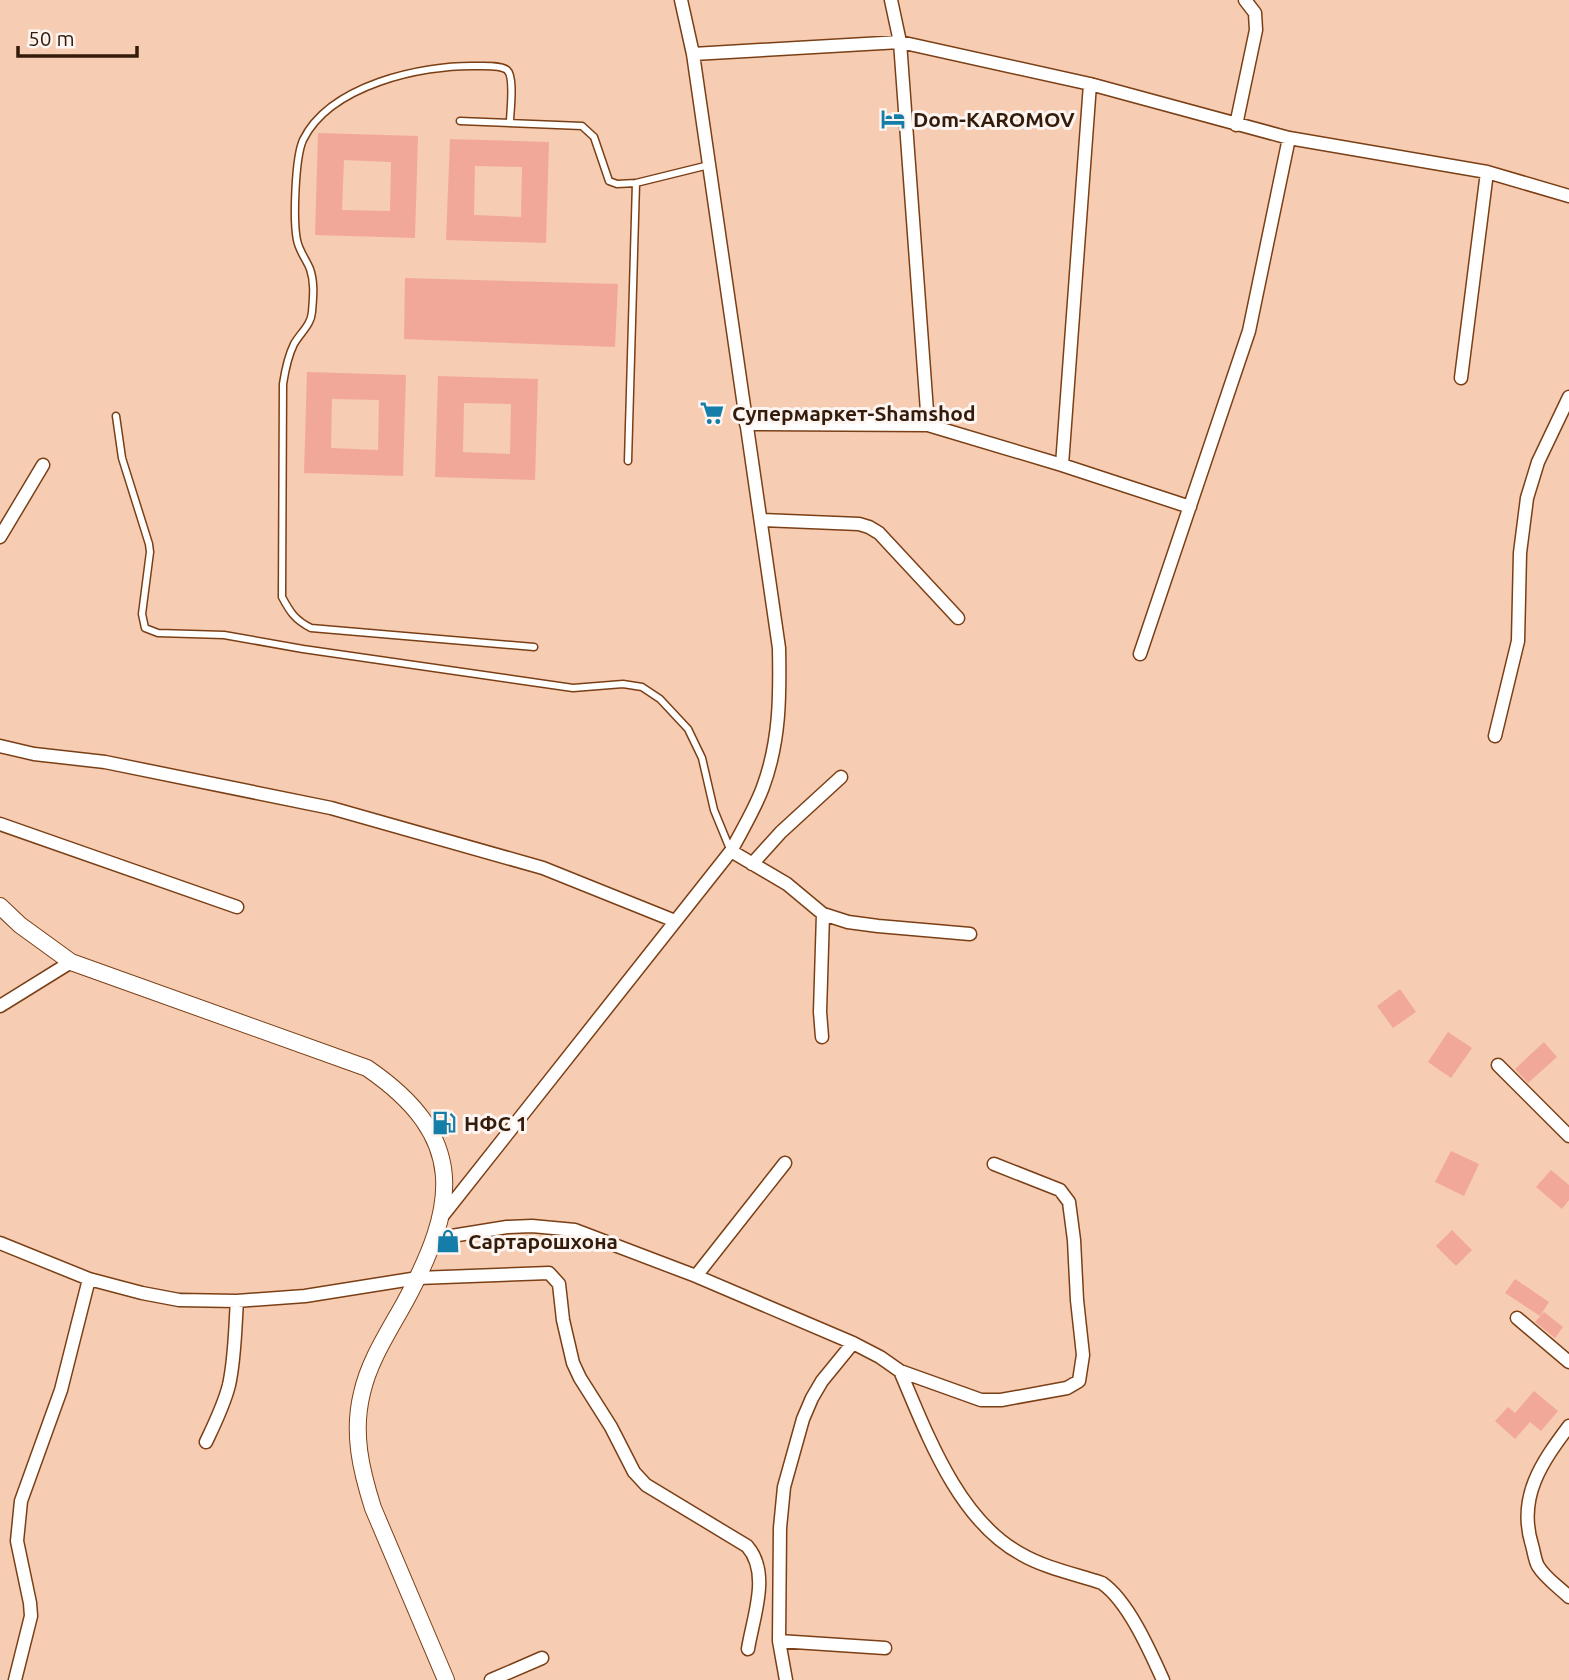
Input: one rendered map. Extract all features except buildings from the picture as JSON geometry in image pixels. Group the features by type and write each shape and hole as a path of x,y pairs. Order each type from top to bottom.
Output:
{"street":[{"path":"440,1219 731,850 762,790 771,763 780,705 779,648 693,54 681,0"},
{"path":"891,0 900,42 928,425"},
{"path":"1236,125 1256,30 1255,13 1245,0"},
{"path":"693,54 900,42 1090,83 1289,138 1487,172 1569,196"},
{"path":"1062,465 1090,83"},
{"path":"1140,654 1249,331 1289,138"},
{"path":"1461,378 1487,172"},
{"path":"1495,736 1518,641 1520,553 1527,498 1538,462 1569,397"},
{"path":"746,424 928,425 1190,507"},
{"path":"0,537 43,465"},
{"path":"761,520 859,524 869,527 879,533 958,618"},
{"path":"0,746 34,754 105,762 331,808 543,868 675,921"},
{"path":"752,864 841,777"},
{"path":"0,824 237,907"},
{"path":"731,850 787,884 823,914 848,922 970,934"},
{"path":"0,906 30,933 71,962 367,1068 396,1087 419,1113 436,1139 443,1161 444,1191 440,1219 418,1278 374,1359 362,1391 357,1419 358,1447 373,1508 446,1680"},
{"path":"822,1037 820,1012 823,914"},
{"path":"0,1006 71,962"},
{"path":"1497,1065 1569,1136"},
{"path":"696,1276 785,1163"},
{"path":"433,1239 507,1227 575,1230 696,1276 853,1343 900,1371 981,1400 1001,1400 1067,1388 1079,1381 1083,1355 1069,1202 1060,1190 995,1164"},
{"path":"0,1242 89,1279 179,1300 237,1301 305,1296 418,1278 549,1273 559,1284 563,1320 573,1363 634,1472 646,1485 747,1546 755,1555 759,1567 759,1582 748,1649"},
{"path":"15,1680 30,1616 30,1602 17,1541 21,1501 61,1390 89,1279"},
{"path":"206,1442 229,1385 237,1301"},
{"path":"1517,1318 1569,1362"},
{"path":"786,1680 779,1641 780,1528 784,1487 803,1419 812,1398 822,1381 853,1343"},
{"path":"900,1371 933,1447 973,1513 987,1529 1021,1555 1110,1588 1136,1628 1163,1680"},
{"path":"1569,1426 1543,1460 1534,1480 1528,1516 1530,1539 1538,1566 1569,1597"},
{"path":"779,1641 885,1648"},
{"path":"491,1680 542,1658"}],"lane":[{"path":"510,122 509,72 503,68 460,65 386,79 361,90 335,105 313,125 303,141 298,160 296,238 310,269 313,289 312,315 294,344 286,365 283,384 282,597 291,614 311,628 534,647"},
{"path":"460,121 576,125 587,128 594,137 609,181 617,184 636,183 709,165"},
{"path":"628,461 636,183"},
{"path":"116,416 122,458 149,544 142,614 145,628 158,633 235,636 303,649 573,688 623,684 642,687 660,699 688,729 702,758 714,810 731,850"}],"place":[{"name":"Dom-KAROMOV","path":"893,119"},
{"name":"Супермаркет-Shamshod","path":"712,413"},
{"name":"НФС 1","path":"444,1123"},
{"name":"Сартарошхона","path":"448,1241"}]}
